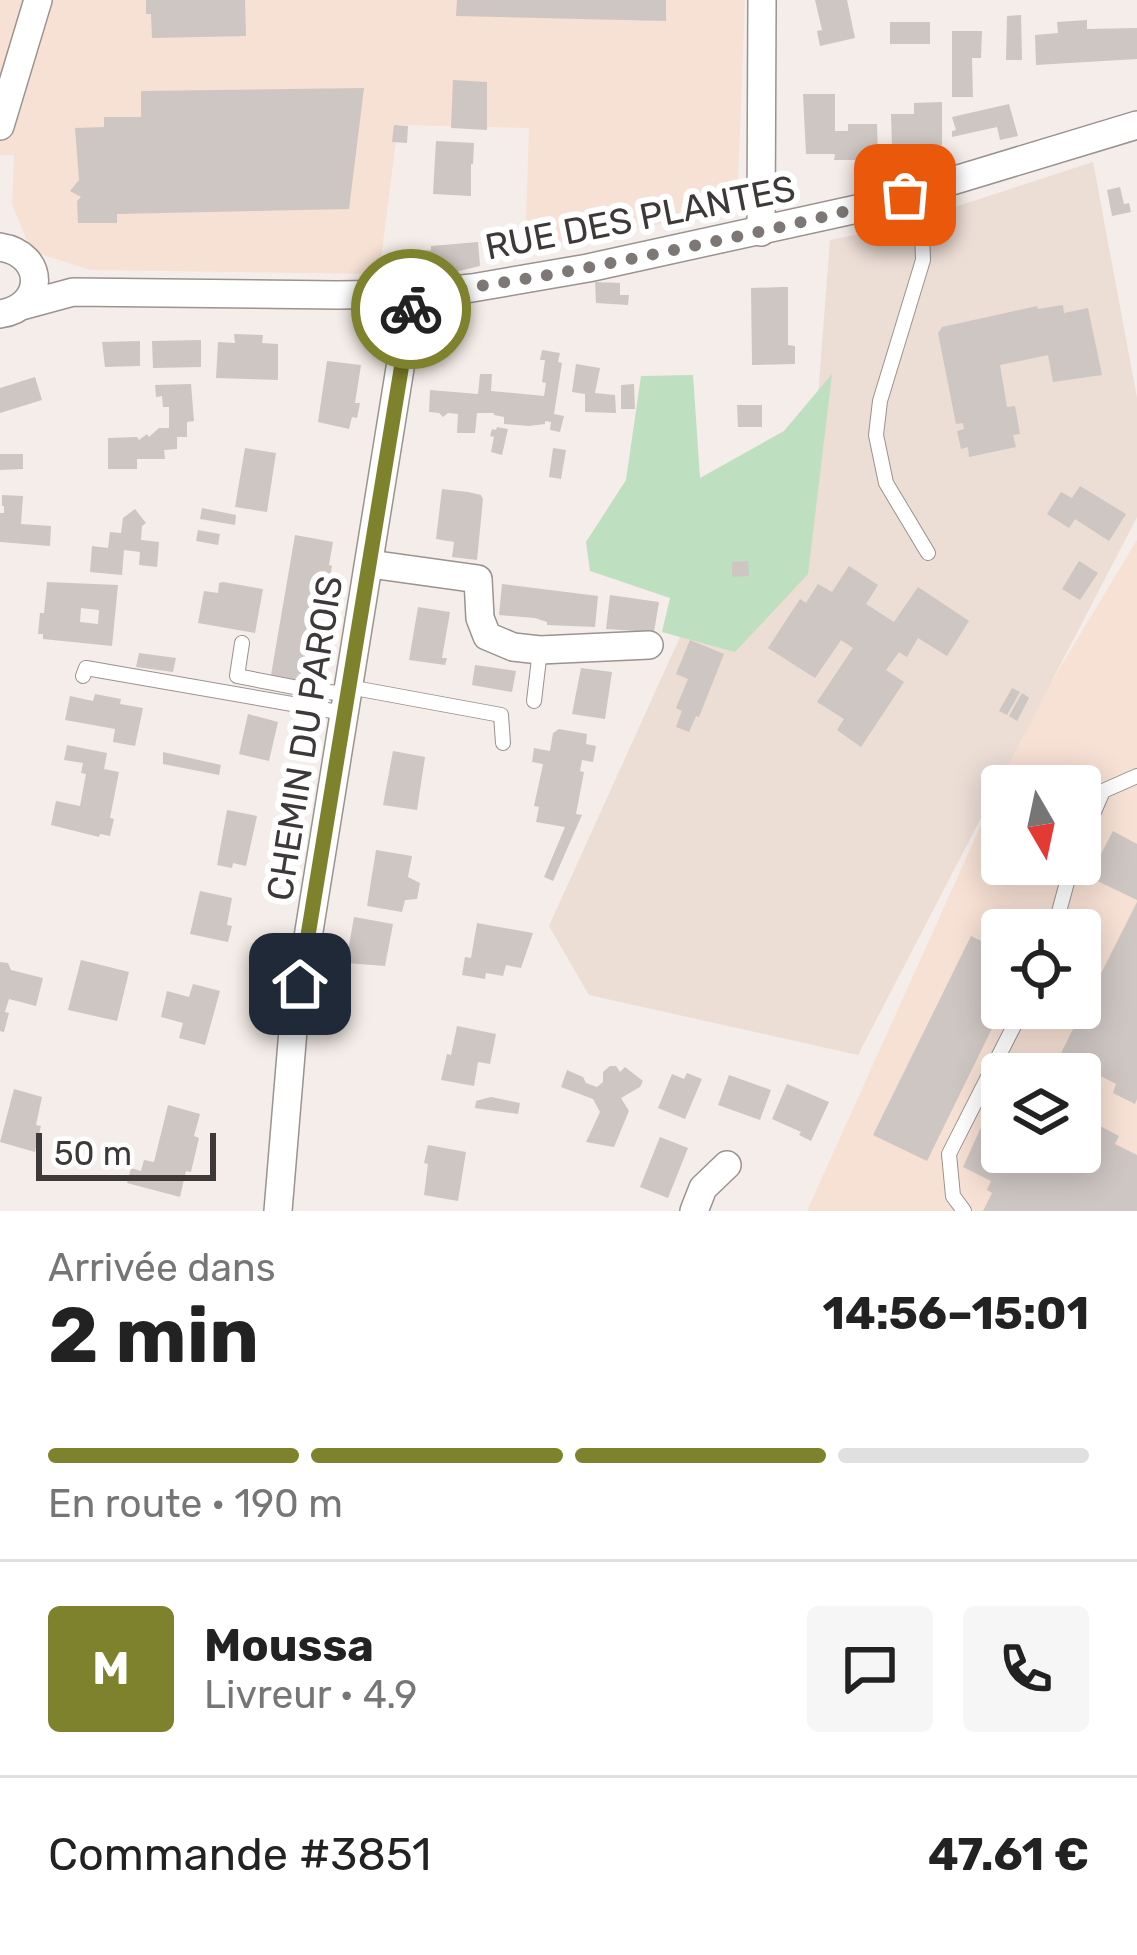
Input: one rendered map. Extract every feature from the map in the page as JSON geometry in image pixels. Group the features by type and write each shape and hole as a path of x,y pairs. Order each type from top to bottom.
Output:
{"street":[{"path":"0,127 38,0"},
{"path":"761,232 762,0"},
{"name":"RUE DES PLANTES","path":"12,309 73,292 412,294 472,288 761,232 905,195 1137,125"},
{"path":"0,221 7,248 31,264 34,276 33,291 12,309"},
{"name":"RUE DES PLANTES","path":"34,276 73,292"},
{"name":"CHEMIN DU PAROIS","path":"278,1211 293,1030 412,294"},
{"name":"CHEMIN DU PAROIS","path":"370,564 478,579 480,619 487,636 513,647 650,645"},
{"path":"694,1211 703,1188 727,1165"}],"lane":[{"path":"905,195 922,231 923,260 880,401 876,435 886,483 928,553"},
{"path":"242,643 237,676 347,698"},
{"path":"534,701 540,650"},
{"path":"83,676 86,668 501,715 503,742"},
{"path":"1101,796 1137,776"},
{"path":"964,1211 953,1196 949,1154 1012,1029"}],"shaded area":[{"path":"0,0 745,0 738,181 707,216 525,248 529,128 398,125 379,274 90,270 31,251 12,204 14,155 0,155"},
{"path":"1093,162 1137,398 1137,517 1008,765 981,765 981,818 858,1055 589,995 549,926 719,551 808,527 830,240 890,228"},
{"path":"1137,540 1137,1211 807,1211 981,825 981,885 1101,885 1101,765 1008,765 1028,721"}],"green space":[{"path":"832,374 808,574 735,652 662,632 670,598 590,571 586,542 626,480 641,376 693,375 700,478 784,431"}],"building":[{"path":"146,0 245,0 246,36 152,38"},
{"path":"457,0 666,0 666,21 456,16"},
{"path":"815,0 847,0 855,38 820,46 817,31 822,30"},
{"path":"1021,15 1022,60 1006,60 1007,16"},
{"path":"1087,20 1087,29 1137,28 1137,59 1036,65 1035,35 1058,33 1057,22"},
{"path":"890,22 930,22 930,44 890,44"},
{"path":"952,31 982,31 981,58 972,58 973,97 952,97"},
{"path":"453,80 487,82 487,130 451,128"},
{"path":"364,88 349,209 117,214 117,223 78,223 81,197 70,191 79,180 75,128 104,127 104,117 141,117 141,91"},
{"path":"803,94 835,94 835,131 848,131 848,124 877,124 878,156 834,160 835,154 806,154"},
{"path":"942,102 942,145 892,146 891,114 914,114 914,103"},
{"path":"1009,104 1018,136 1000,140 997,127 952,137 956,130 952,117"},
{"path":"394,125 408,126 407,143 392,142"},
{"path":"436,141 474,143 471,196 433,194"},
{"path":"1120,187 1131,212 1112,216 1107,190"},
{"path":"478,242 480,266 393,277 390,254"},
{"path":"595,282 620,283 620,295 629,295 628,305 596,303"},
{"path":"788,287 788,345 795,346 795,364 752,365 751,288"},
{"path":"1063,305 1064,313 1088,308 1102,375 1053,382 1048,355 1000,365 1007,407 1015,406 1020,434 1013,435 1016,447 969,457 968,447 961,449 957,431 964,429 963,423 956,424 938,333 942,327 1037,306"},
{"path":"234,334 263,335 262,343 278,344 278,380 216,378 218,342 235,343"},
{"path":"201,340 201,367 153,368 152,341"},
{"path":"140,341 140,366 105,367 102,342"},
{"path":"542,350 560,353 554,414 564,416 560,432 550,430 551,422 504,424 504,417 477,413 475,433 457,433 458,414 443,417 429,412 430,390 478,394 480,374 492,374 491,391 544,396"},
{"path":"327,361 361,365 355,403 360,403 349,429 318,422"},
{"path":"576,364 600,368 595,393 615,395 616,413 585,412 585,394 572,392"},
{"path":"35,377 42,400 0,413 0,388"},
{"path":"191,384 194,421 187,422 187,437 177,437 177,449 164,450 165,459 137,459 137,469 108,469 108,438 139,440 159,428 169,428 169,407 163,407 162,396 156,397 155,385"},
{"path":"634,384 635,409 621,409 621,385"},
{"path":"737,405 762,405 762,427 738,427"},
{"path":"497,427 508,429 502,455 491,452 494,437 490,436"},
{"path":"245,448 276,453 267,512 235,507"},
{"path":"553,448 566,450 561,479 549,477"},
{"path":"0,454 23,454 23,469 0,470"},
{"path":"1080,486 1126,514 1109,541 1075,519 1069,528 1047,514 1061,492 1072,498"},
{"path":"442,489 483,499 477,560 452,557 454,542 436,539"},
{"path":"2,495 23,496 21,524 51,526 50,546 0,542"},
{"path":"202,508 236,515 235,525 200,519"},
{"path":"135,509 146,523 141,540 159,542 157,567 139,565 140,552 124,550 122,575 90,572 92,546 108,548 110,532 121,533 123,518"},
{"path":"198,530 220,534 218,545 196,541"},
{"path":"295,535 333,542 316,659 312,658 308,682 271,675"},
{"path":"748,561 749,576 732,577 732,562"},
{"path":"1079,561 1098,573 1080,600 1062,589"},
{"path":"849,566 878,585 866,604 894,622 918,587 969,621 947,656 918,638 907,657 899,652 886,670 904,682 861,747 837,730 844,719 817,702 853,648 841,640 815,678 768,648 800,599 806,603 818,584 832,592"},
{"path":"47,582 118,585 112,646 43,639 38,634 40,613 44,613","holes":["81,608 99,610 98,624 80,622"]},
{"path":"223,582 263,589 255,633 198,623 204,591 218,593"},
{"path":"502,584 598,596 595,627 547,625 535,618 499,615"},
{"path":"610,595 659,602 654,632 606,629"},
{"path":"418,607 450,612 442,658 447,658 445,665 409,660"},
{"path":"690,640 724,654 689,732 676,727 682,711 676,708 688,679 676,674"},
{"path":"139,653 176,658 173,672 136,667"},
{"path":"475,665 516,671 512,692 472,685"},
{"path":"581,668 612,672 605,719 572,714"},
{"path":"1012,688 1020,692 1007,715 999,711"},
{"path":"1022,693 1029,698 1017,721 1009,716"},
{"path":"95,694 143,708 135,746 113,742 115,729 65,720 70,696 93,701"},
{"path":"248,714 278,722 269,761 239,754"},
{"path":"559,729 587,734 586,744 596,746 593,762 582,760 576,814 582,815 553,881 544,877 565,827 536,822 539,807 534,806 543,764 532,762 534,748 550,751 553,733"},
{"path":"67,745 107,753 104,769 119,772 110,836 51,825 56,801 80,806 86,774 81,773 83,763 64,760"},
{"path":"393,751 425,757 417,810 383,805"},
{"path":"163,752 221,765 219,775 163,764"},
{"path":"227,810 257,816 246,866 217,865"},
{"path":"1113,831 1137,844 1137,900 1101,883 1101,854"},
{"path":"376,850 412,856 408,877 420,883 417,899 405,900 402,912 367,906"},
{"path":"200,891 232,898 228,942 190,934"},
{"path":"1137,902 1135,1104 1113,1093 1116,1084 1101,1076 1101,1053 1061,1053 1073,1029 1101,1029 1101,974"},
{"path":"354,917 393,924 385,966 346,963"},
{"path":"477,923 533,933 521,968 506,965 503,976 486,973 485,979 462,975 465,957 471,958"},
{"path":"971,936 981,941 981,1029 992,1029 927,1161 873,1135"},
{"path":"81,960 129,972 117,1021 68,1010"},
{"path":"0,962 8,963 11,970 43,978 36,1006 9,999 4,1032 0,1031"},
{"path":"193,984 220,991 205,1045 179,1038 183,1023 161,1017 167,991 189,997"},
{"path":"457,1026 496,1034 490,1064 478,1062 474,1086 441,1080"},
{"path":"610,1066 620,1072 625,1067 643,1081 621,1098 629,1111 614,1147 586,1142 600,1112 593,1099 561,1087 567,1070 597,1087"},
{"path":"687,1073 702,1079 685,1119 658,1108 672,1074 684,1079"},
{"path":"729,1075 771,1090 760,1120 718,1105"},
{"path":"787,1084 829,1102 811,1141 772,1119"},
{"path":"14,1089 42,1097 35,1152 0,1142"},
{"path":"491,1097 520,1103 518,1114 475,1108 476,1101"},
{"path":"168,1105 200,1114 191,1172 186,1171 180,1197 127,1183 131,1168 141,1171 144,1160 154,1162"},
{"path":"981,1127 981,1173 1101,1173 1101,1127 1119,1136 1115,1144 1137,1155 1137,1211 983,1211 992,1193 987,1190 991,1181 963,1167"},
{"path":"660,1137 688,1148 668,1198 640,1187"},
{"path":"428,1145 466,1152 458,1201 424,1195"}],"way so far":[{"path":"411,309 412,294 588,268 761,232 905,195"}],"route":[{"path":"300,984 411,309"}]}
